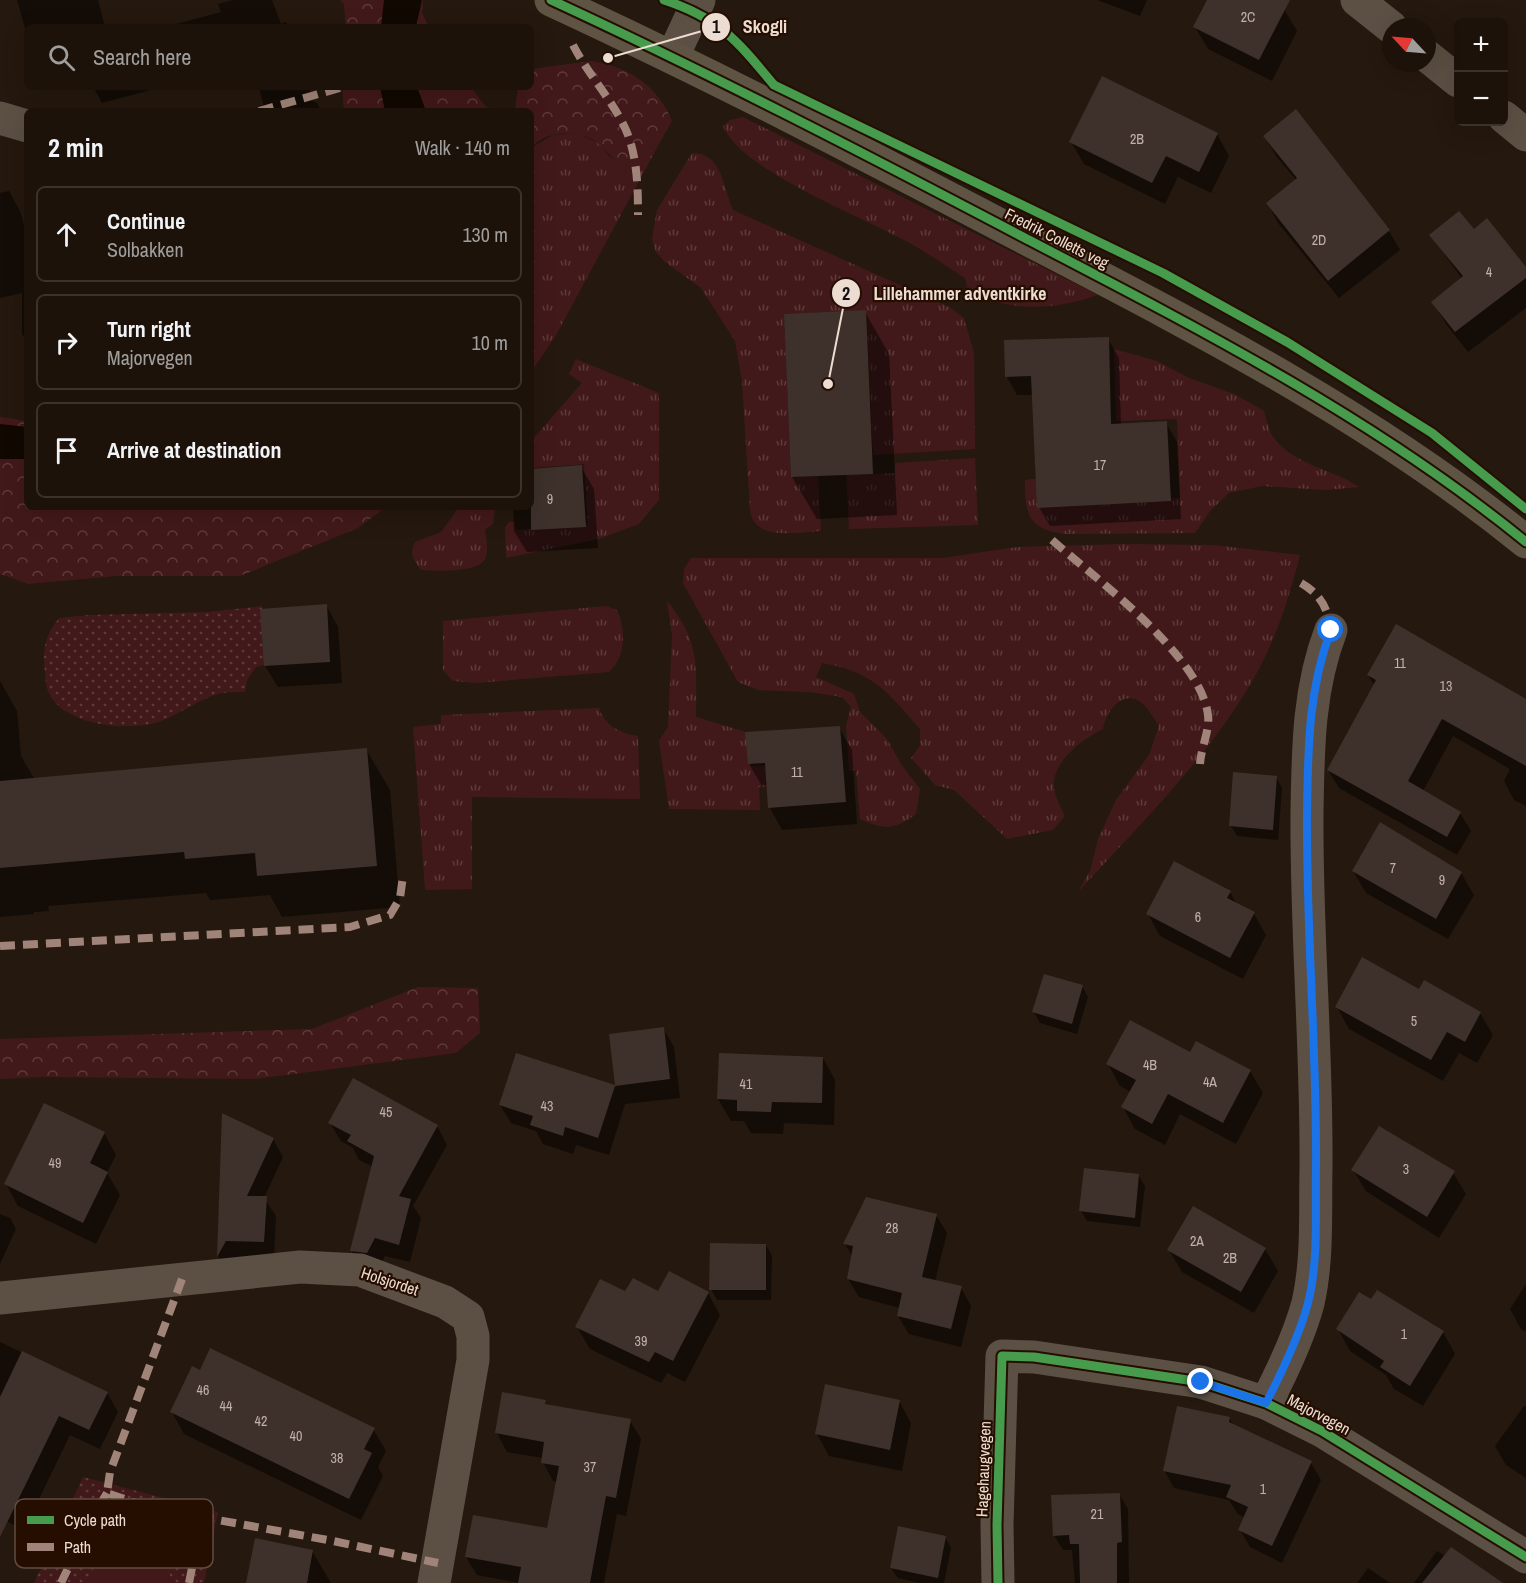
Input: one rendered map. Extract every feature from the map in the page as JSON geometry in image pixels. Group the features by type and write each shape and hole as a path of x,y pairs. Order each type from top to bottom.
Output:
{"street":[{"name":"Fredrik Colletts veg","path":"551,0 673,56 1120,287 1260,364 1378,435 1489,512 1526,542"},
{"path":"673,56 699,0"},
{"path":"1357,0 1382,20"},
{"path":"1436,63 1454,78"},
{"path":"0,118 24,125"},
{"path":"1508,121 1526,135"},
{"path":"1266,1403 1283,1370 1308,1303 1315,1255 1316,1084 1307,860 1308,726 1319,663 1331,630"},
{"name":"Holsjordet","path":"0,1298 300,1267 360,1270 445,1302 468,1317 473,1336 473,1360 434,1583"},
{"name":"Majorvegen","path":"1002,1356 1034,1357 1201,1382 1266,1403 1322,1431 1526,1557"},
{"name":"Hagehaugvegen","path":"998,1583 997,1525 1002,1356"}],"green space":[{"path":"340,0 423,0 422,13 428,24 346,24 344,4"},
{"path":"592,61 618,68 630,73 650,88 659,98 672,121 659,144 643,150 625,166 585,136 555,134 534,145 534,108 515,108 518,90 534,90 534,69"},
{"path":"342,90 473,90 485,106 490,108 344,108"},
{"path":"743,117 1098,295 1065,304 1032,307 999,303 968,290 965,278 921,250 808,193 754,160 734,143 723,126 730,120"},
{"path":"577,133 600,144 609,156 625,166 643,150 659,144 555,337 534,368 534,146 553,135"},
{"path":"692,153 710,159 716,165 733,210 951,308 964,318 974,353 975,449 873,455 866,310 784,314 791,477 818,476 821,531 778,533 759,527 753,520 750,510 742,381 735,341 701,288 665,262 656,252 652,239 657,210"},
{"path":"1114,349 1157,361 1189,378 1234,394 1264,411 1272,435 1292,455 1359,487 1326,490 1262,486 1229,493 1210,511 1195,533 1064,534 1043,528 1036,524 1028,511 1025,480 1043,478 1044,505 1180,498 1177,419 1116,421"},
{"path":"576,359 659,393 659,500 639,524 599,539 506,558 505,528 509,522 515,522 516,530 588,524 584,464 534,468 534,438 582,383 569,374"},
{"path":"0,417 24,421 24,510 382,510 358,528 240,576 116,576 28,584 0,574"},
{"path":"975,458 978,525 849,529 846,475 895,473 895,463"},
{"path":"457,510 495,510 493,524 485,530 487,548 485,559 474,567 446,571 421,570 413,557 412,550 415,542 441,532"},
{"path":"1122,544 1213,545 1300,555 1269,649 1236,707 1216,736 1172,790 1078,892 1090,871 1098,839 1116,800 1149,755 1159,726 1142,703 1128,698 1116,704 1111,709 1103,729 1080,743 1066,756 1054,780 1054,789 1065,816 1053,830 1007,839 954,790 935,785 911,758 920,746 920,729 888,694 878,685 854,671 822,663 816,677 854,694 860,712 887,739 901,764 920,789 916,814 895,826 876,825 860,819 856,770 849,771 846,726 851,707 842,697 809,692 758,690 738,682 683,583 684,569 691,558 943,558 1017,547"},
{"path":"667,601 686,629 691,643 696,669 696,717 749,733 751,766 770,765 771,786 759,787 760,810 669,809 659,741 668,727 672,635"},
{"path":"262,606 265,665 256,667 247,680 245,692 218,694 155,723 141,726 90,722 61,708 51,697 46,683 45,649 49,634 59,618 208,612"},
{"path":"606,606 617,610 623,634 619,658 609,672 476,683 453,681 443,670 443,621"},
{"path":"599,708 605,720 614,728 638,736 640,799 472,797 472,889 425,890 413,727 441,724 441,715"},
{"path":"418,987 478,988 480,1033 456,1053 255,1079 43,1077 0,1079 0,1039 312,1029"},
{"path":"83,1477 168,1499 73,1499"},
{"path":"213,1511 218,1512 213,1537"},
{"path":"41,1568 207,1568 204,1583 34,1583"},
{"path":"93,1568 171,1568 168,1583 90,1583"}],"shaded area":[{"path":"384,0 422,0 417,24 381,24"},
{"path":"381,90 418,90 425,108 384,108"},
{"path":"0,424 24,427 24,459 0,459"}],"building":[{"path":"1207,0 1290,0 1259,60 1193,27"},
{"path":"1102,76 1218,133 1199,172 1166,156 1152,183 1069,142"},
{"path":"1296,109 1390,230 1328,281 1266,203 1297,178 1263,136"},
{"path":"1459,211 1474,229 1487,218 1526,267 1526,278 1455,332 1431,302 1463,276 1429,235"},
{"path":"866,310 873,474 791,477 784,314"},
{"path":"1109,337 1111,424 1167,421 1171,501 1037,508 1031,376 1005,377 1004,340"},
{"path":"582,465 586,527 531,530 531,510 534,510 534,469"},
{"path":"327,604 330,662 264,666 260,609"},
{"path":"1396,624 1526,699 1526,766 1442,719 1408,781 1461,812 1447,837 1327,770 1376,680 1367,675"},
{"path":"840,726 846,802 768,808 765,763 748,764 745,732"},
{"path":"367,748 377,866 257,876 255,853 185,859 184,852 0,868 0,781"},
{"path":"1233,772 1277,776 1273,830 1229,826"},
{"path":"1380,822 1462,872 1436,919 1352,871"},
{"path":"1174,861 1231,891 1227,898 1255,912 1230,958 1146,914"},
{"path":"1362,957 1419,989 1424,980 1481,1012 1465,1042 1447,1032 1431,1060 1335,1007"},
{"path":"1044,974 1083,985 1072,1024 1032,1012"},
{"path":"1130,1020 1190,1052 1196,1041 1251,1070 1223,1123 1168,1094 1152,1124 1121,1107 1136,1080 1106,1064"},
{"path":"664,1027 670,1079 615,1086 598,1138 565,1127 563,1136 530,1125 533,1116 499,1105 516,1053 615,1085 609,1034"},
{"path":"719,1053 823,1057 822,1103 772,1102 771,1112 737,1111 737,1100 717,1099"},
{"path":"353,1078 438,1125 399,1196 411,1199 399,1245 375,1238 367,1253 350,1251 374,1156 347,1141 351,1135 328,1123"},
{"path":"44,1103 105,1132 90,1163 108,1172 83,1223 4,1184"},
{"path":"222,1113 274,1138 247,1196 267,1196 264,1242 226,1241 217,1257"},
{"path":"1379,1126 1455,1171 1427,1217 1351,1170"},
{"path":"1084,1168 1139,1174 1135,1218 1079,1211"},
{"path":"866,1197 937,1214 922,1277 962,1286 951,1329 897,1316 902,1293 847,1279 853,1246 843,1244"},
{"path":"1193,1206 1266,1248 1241,1292 1167,1250"},
{"path":"710,1243 766,1244 766,1290 709,1290"},
{"path":"669,1271 709,1292 673,1361 655,1352 649,1362 575,1327 600,1279 625,1291 633,1278 658,1291"},
{"path":"1377,1290 1444,1331 1410,1386 1380,1367 1384,1361 1336,1329 1359,1292 1371,1299"},
{"path":"210,1348 375,1428 364,1449 372,1453 349,1499 170,1412 192,1366 200,1370"},
{"path":"22,1351 108,1392 89,1430 59,1416 19,1499 15,1499 15,1506 0,1537 0,1397"},
{"path":"825,1384 900,1400 890,1450 815,1434"},
{"path":"502,1392 546,1400 545,1404 631,1419 616,1498 606,1496 590,1583 518,1583 521,1567 465,1557 473,1515 547,1528 559,1466 541,1463 544,1442 495,1433"},
{"path":"1177,1406 1230,1417 1229,1422 1312,1461 1272,1546 1238,1530 1248,1507 1226,1497 1231,1485 1163,1471"},
{"path":"1120,1493 1122,1542 1117,1543 1117,1583 1080,1583 1079,1544 1070,1544 1069,1535 1053,1536 1051,1495"},
{"path":"898,1526 946,1536 938,1578 890,1568"},
{"path":"255,1538 313,1550 307,1583 246,1583"},
{"path":"1451,1547 1503,1583 1422,1583"}],"marked path":[{"path":"573,45 626,131 636,166 638,215"},
{"path":"270,108 332,90"},
{"path":"1052,540 1144,620 1187,668 1201,692 1208,715 1208,727 1200,764"},
{"path":"1301,583 1322,602 1331,630"},
{"path":"0,946 350,927 390,915 400,898 403,876"},
{"path":"124,1499 107,1493 110,1472 182,1279"},
{"path":"103,1499 107,1493"},
{"path":"213,1519 438,1563"},
{"path":"61,1583 68,1568"},
{"path":"189,1583 192,1568"}],"cycle path":[{"path":"551,0 847,145 1218,340 1346,415 1408,455 1468,497 1526,542"},
{"path":"664,0 700,15 727,34 739,44 774,85 1163,273 1287,342 1432,433 1526,509"},
{"path":"998,1583 997,1525 1002,1356 1034,1357 1201,1382 1266,1403 1322,1431 1526,1557"}],"place":[{"name":"Skogli","path":"608,58"},
{"name":"Lillehammer adventkirke","path":"828,384"}],"route":[{"path":"1201,1382 1266,1403 1283,1370 1308,1303 1315,1255 1316,1084 1307,860 1308,726 1319,663 1331,630"}]}
